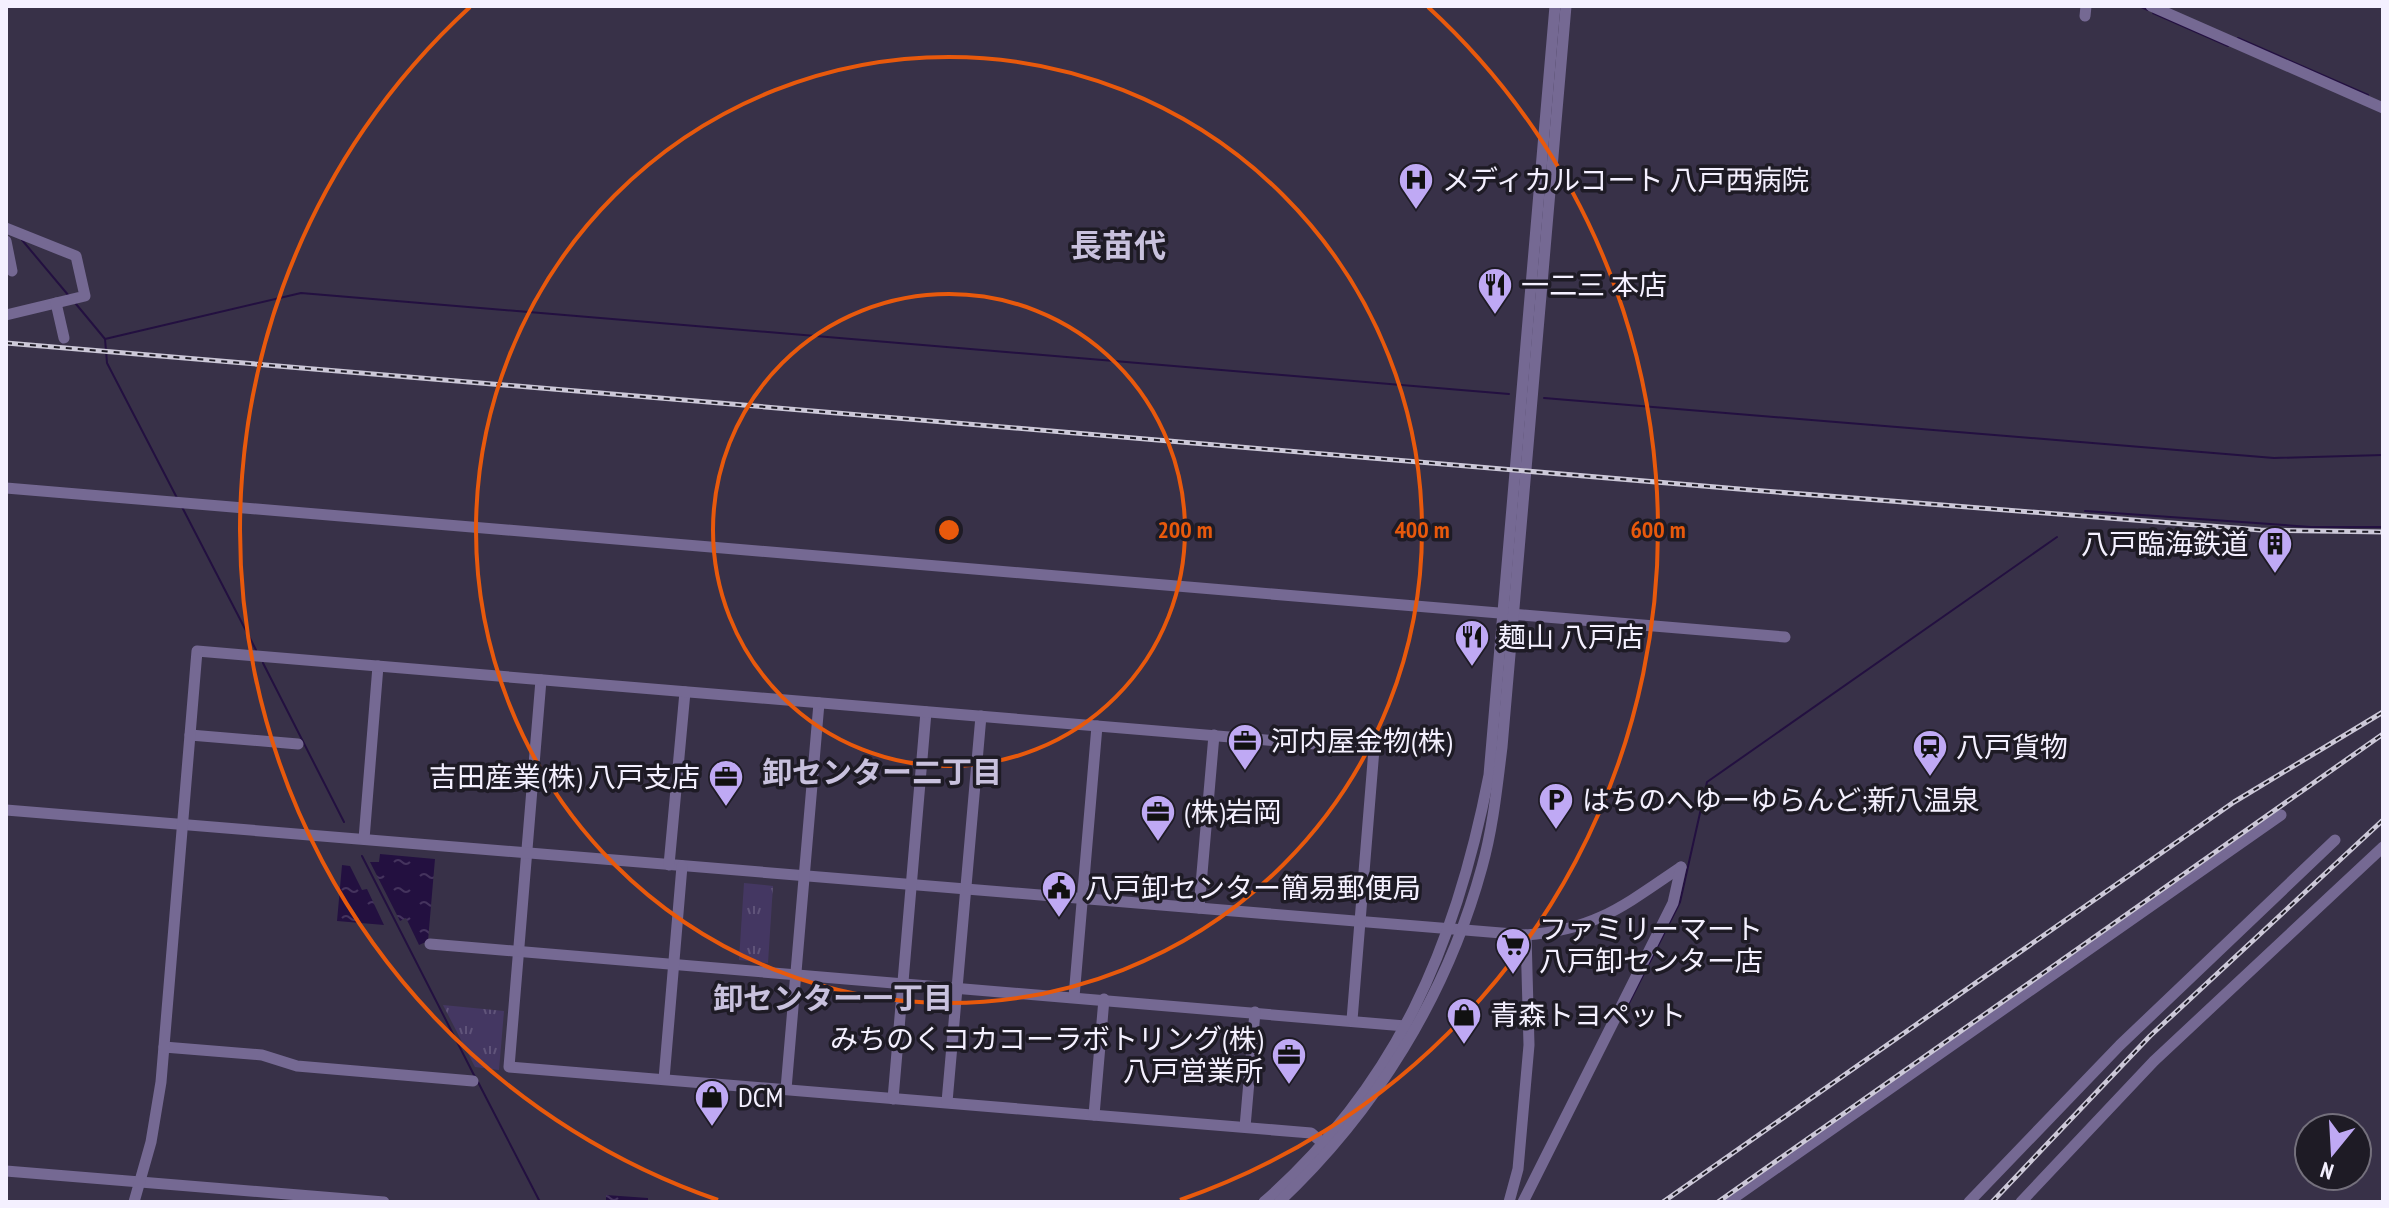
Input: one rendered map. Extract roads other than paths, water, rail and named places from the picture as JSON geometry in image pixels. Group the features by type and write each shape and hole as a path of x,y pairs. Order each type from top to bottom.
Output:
{"street":[{"path":"1279,1202 1381,1084 1437,987 1483,866 1495,804 1555,6"},
{"path":"1508,614 1566,6"},
{"path":"2151,6 2383,108"},
{"path":"6,228 76,256 85,296 6,315"},
{"path":"6,241 12,271"},
{"path":"56,303 64,338"},
{"path":"6,488 1785,637"},
{"path":"134,1202 157,1112 197,651 1374,749 1352,1020"},
{"path":"364,839 378,666"},
{"path":"541,680 509,1067 1311,1133 1326,1146"},
{"path":"669,865 685,692"},
{"path":"786,1089 819,703"},
{"path":"893,1099 926,712"},
{"path":"947,1102 981,716"},
{"path":"1074,997 1097,726"},
{"path":"190,735 298,744"},
{"path":"1199,908 1214,735"},
{"path":"6,810 1526,935 1553,933 1594,922 1681,867 1673,903 1523,1202"},
{"path":"1728,1202 2281,815"},
{"path":"1969,1202 2140,1025 2335,840"},
{"path":"2021,1202 2154,1061 2383,847"},
{"path":"664,1079 682,866"},
{"path":"1264,1202 1326,1146 1367,1089 1457,929"},
{"path":"1509,1202 1518,1169 1529,1045 1526,935"},
{"path":"430,944 1405,1026"},
{"path":"1094,1115 1104,999"},
{"path":"1245,1127 1255,1012"},
{"path":"164,1047 262,1055 297,1066 473,1081"},
{"path":"6,1171 384,1202"}],"water":[{"path":"380,854 435,859 428,941 419,945 406,918 400,921 370,862 379,862"},
{"path":"342,865 350,866 362,890 367,889 384,925 337,921"},
{"path":"606,1195 648,1198 648,1202 606,1202"}],"waterway":[{"path":"2139,6 2148,10"},
{"path":"2153,13 2228,46"},
{"path":"2238,38 2368,95"},
{"path":"22,240 69,296"},
{"path":"105,339 301,293 1509,394"},
{"path":"76,304 105,339 107,363 177,498"},
{"path":"1544,398 2274,458 2383,455"},
{"path":"182,507 256,650"},
{"path":"2085,511 2311,527 2383,527"},
{"path":"1625,1011 1680,902 1707,782 2057,537"},
{"path":"263,663 344,822"},
{"path":"362,856 475,1077"},
{"path":"478,1082 540,1202"}],"railway":[{"path":"6,343 1751,490 2261,530 2383,532"},
{"path":"1663,1202 2234,802 2383,712"},
{"path":"1718,1202 2383,734"},
{"path":"1992,1202 2150,1036 2383,820"}],"place":[{"name":"メディカルコート 八戸西病院","path":"1416,211"},
{"name":"一二三 本店","path":"1495,316"},
{"name":"八戸臨海鉄道","path":"2275,575"},
{"name":"麺山 八戸店","path":"1472,668"},
{"name":"河内屋金物(株)","path":"1245,772"},
{"name":"八戸貨物","path":"1930,778"},
{"name":"吉田産業(株) 八戸支店","path":"726,808"},
{"name":"はちのへゆーゆらんど;新八温泉","path":"1556,831"},
{"name":"(株)岩岡","path":"1158,843"},
{"name":"八戸卸センター簡易郵便局","path":"1059,919"},
{"name":"ファミリーマート 八戸卸センター店","path":"1513,976"},
{"name":"青森トヨペット","path":"1464,1046"},
{"name":"みちのくコカコーラボトリング(株) 八戸営業所","path":"1289,1086"},
{"name":"DCM","path":"712,1128"}],"district":[{"name":"長苗代","path":"1118,246"},
{"name":"卸センター二丁目","path":"882,773"},
{"name":"卸センター一丁目","path":"833,999"}]}
